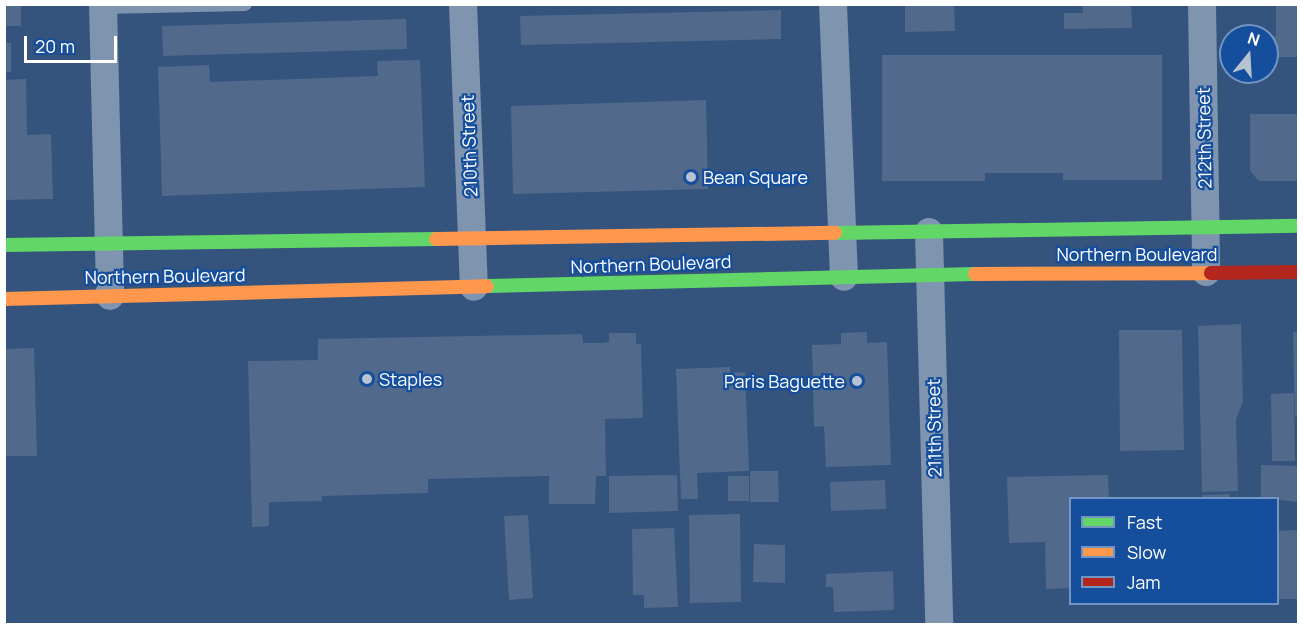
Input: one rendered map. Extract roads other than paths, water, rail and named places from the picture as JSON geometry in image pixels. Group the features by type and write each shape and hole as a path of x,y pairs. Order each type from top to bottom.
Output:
{"main road":[{"name":"Northern Boulevard","path":"4,245 1299,226"},
{"name":"Northern Boulevard","path":"4,299 930,275 1299,272"}],"street":[{"name":"210th Street","path":"463,4 474,287"},
{"path":"833,4 844,277"},
{"name":"212th Street","path":"1202,4 1206,272"},
{"path":"103,6 110,296"},
{"name":"211th Street","path":"929,232 939,624"}],"lane":[{"path":"103,6 245,4"}],"place":[{"name":"Bean Square","path":"691,177"},
{"name":"Staples","path":"367,379"},
{"name":"Paris Baguette","path":"857,381"}]}
